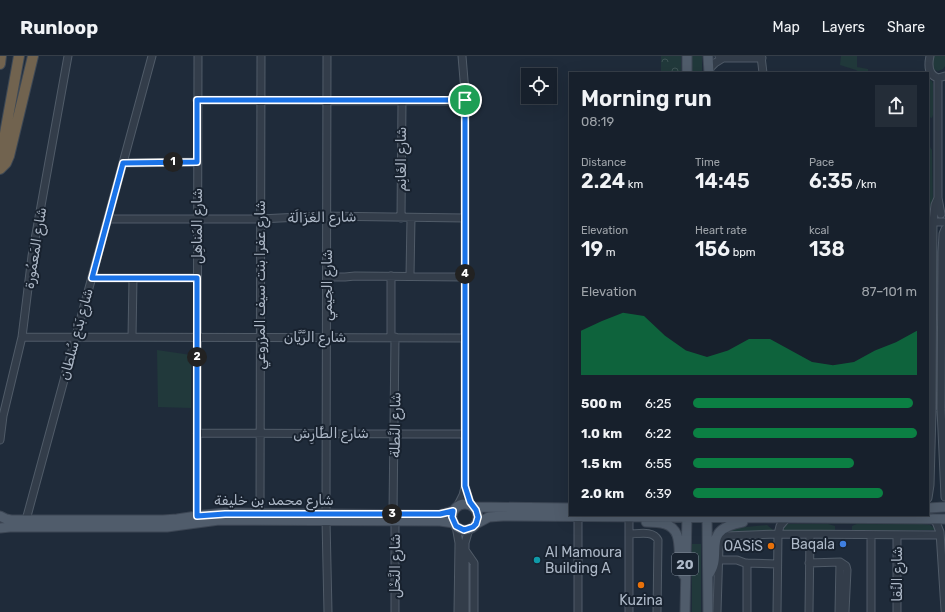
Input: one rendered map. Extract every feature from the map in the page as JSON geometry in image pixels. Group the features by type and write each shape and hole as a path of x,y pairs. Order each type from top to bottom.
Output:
{"highway":[{"path":"0,64 1,56"},
{"path":"0,161 19,56"},
{"path":"0,169 6,163 9,156 33,56"}],"main road":[{"path":"687,56 687,72"},
{"path":"708,56 709,71"},
{"path":"569,508 472,507 464,504 455,509 452,517 455,525 460,529 472,526 484,519 494,517 724,516 786,519 945,519"},
{"path":"472,507 477,513 472,526"},
{"path":"929,508 945,508"},
{"name":"شارع محمد بن خليفة","path":"0,528 10,526 167,527 219,520 394,517 440,514 455,509"},
{"name":"شارع محمد بن خليفة","path":"0,516 6,519 26,520 163,520 218,514 260,513 326,517"},
{"path":"629,516 646,522 664,524 673,529 678,540 679,566 685,577"},
{"name":"20","path":"685,612 687,516"},
{"name":"20","path":"707,516 708,612"},
{"name":"شارع محمد بن خليفة","path":"394,517 440,521 455,525"},
{"path":"707,576 713,565 714,544 721,531 734,524 764,518"}],"street":[{"name":"شارع المَعمُورة","path":"0,440 3,416 22,336 32,256 68,56"},
{"name":"شارع بَدَع سُلطان","path":"26,520 152,56"},
{"name":"شارع المَناهِل","path":"197,516 198,56"},
{"name":"شارع عفرا بنت سيف المزروعي","path":"260,513 261,56"},
{"name":"شارع الجيمي","path":"327,56 326,517 328,612"},
{"path":"462,56 465,100 465,486 472,507"},
{"path":"929,56 930,73 933,77 942,77 938,198 935,205 940,214 934,222 931,263 932,411 929,496"},
{"path":"709,71 721,57 762,57 763,72"},
{"path":"197,100 465,100"},
{"name":"شارع الغَانِم","path":"401,218 402,101"},
{"path":"123,163 197,162"},
{"name":"شارع الغَزَالَة","path":"108,219 260,219 327,216 465,218"},
{"path":"410,276 411,218"},
{"path":"934,222 945,222"},
{"path":"945,229 943,234 942,252 945,497"},
{"path":"932,250 942,252"},
{"name":"شارع النَّطلة","path":"391,276 395,433 394,517"},
{"path":"327,277 410,276 465,278"},
{"path":"92,278 197,278"},
{"path":"132,337 133,278"},
{"name":"شارع الرَّيَّان","path":"22,336 464,338"},
{"path":"929,404 932,411"},
{"name":"شارع الطَّارِش","path":"197,433 464,434"},
{"path":"930,475 933,479 937,480 944,476"},
{"path":"455,509 461,499 465,486"},
{"path":"578,516 578,612"},
{"path":"629,516 629,612"},
{"name":"شارع النَّخْل","path":"394,517 395,612"},
{"path":"764,518 773,524 778,534"},
{"path":"931,518 938,525 940,535 945,610"},
{"path":"777,612 778,534 780,526 786,519"},
{"path":"455,525 459,543 458,612"},
{"path":"465,612 465,550 466,540 472,526"},
{"path":"940,535 945,526"},
{"path":"629,534 651,534 656,536 658,540 657,612"},
{"path":"718,612 718,560 720,543 723,539 729,536 778,534 940,535"},
{"path":"810,535 810,612"},
{"path":"871,535 871,612"},
{"name":"شارع النِّقا","path":"897,535 897,612"},
{"path":"465,550 474,563 474,612"},
{"path":"718,560 737,560 747,563 777,564"},
{"path":"809,563 840,562 845,564 845,612"},
{"path":"839,612 840,562"},
{"path":"747,563 747,612"}],"green space":[{"path":"661,56 681,56 681,72 661,72"},
{"path":"690,56 702,56 702,72 690,72"},
{"path":"841,56 857,56 857,67 868,69 868,72 859,72 840,65"},
{"path":"932,56 945,56 945,66 943,69 938,71 933,69"},
{"path":"929,80 932,81 933,84 932,118 929,117"},
{"path":"929,148 932,150 933,204 931,207 929,206"},
{"path":"157,350 191,355 191,408 158,407"},
{"path":"859,523 922,524 930,525 934,528 934,530 852,530 852,526"},
{"path":"788,524 828,524 835,526 835,530 783,530 783,528"},
{"path":"767,525 773,532 729,533 729,530 735,528"},
{"path":"692,544 701,544 701,612 692,612"}],"place":[{"name":"Baqala","path":"843,544"},
{"name":"OASiS","path":"771,546"},
{"name":"Al Mamoura Building A","path":"537,560"},
{"name":"Kuzina","path":"641,585"}],"route":[{"path":"197,100 465,100 465,486 471,506 477,513 478,517 476,524 469,529 460,529 452,520 453,511 445,514 211,514 197,516 197,278 92,278 123,163 197,162 197,100"}]}
